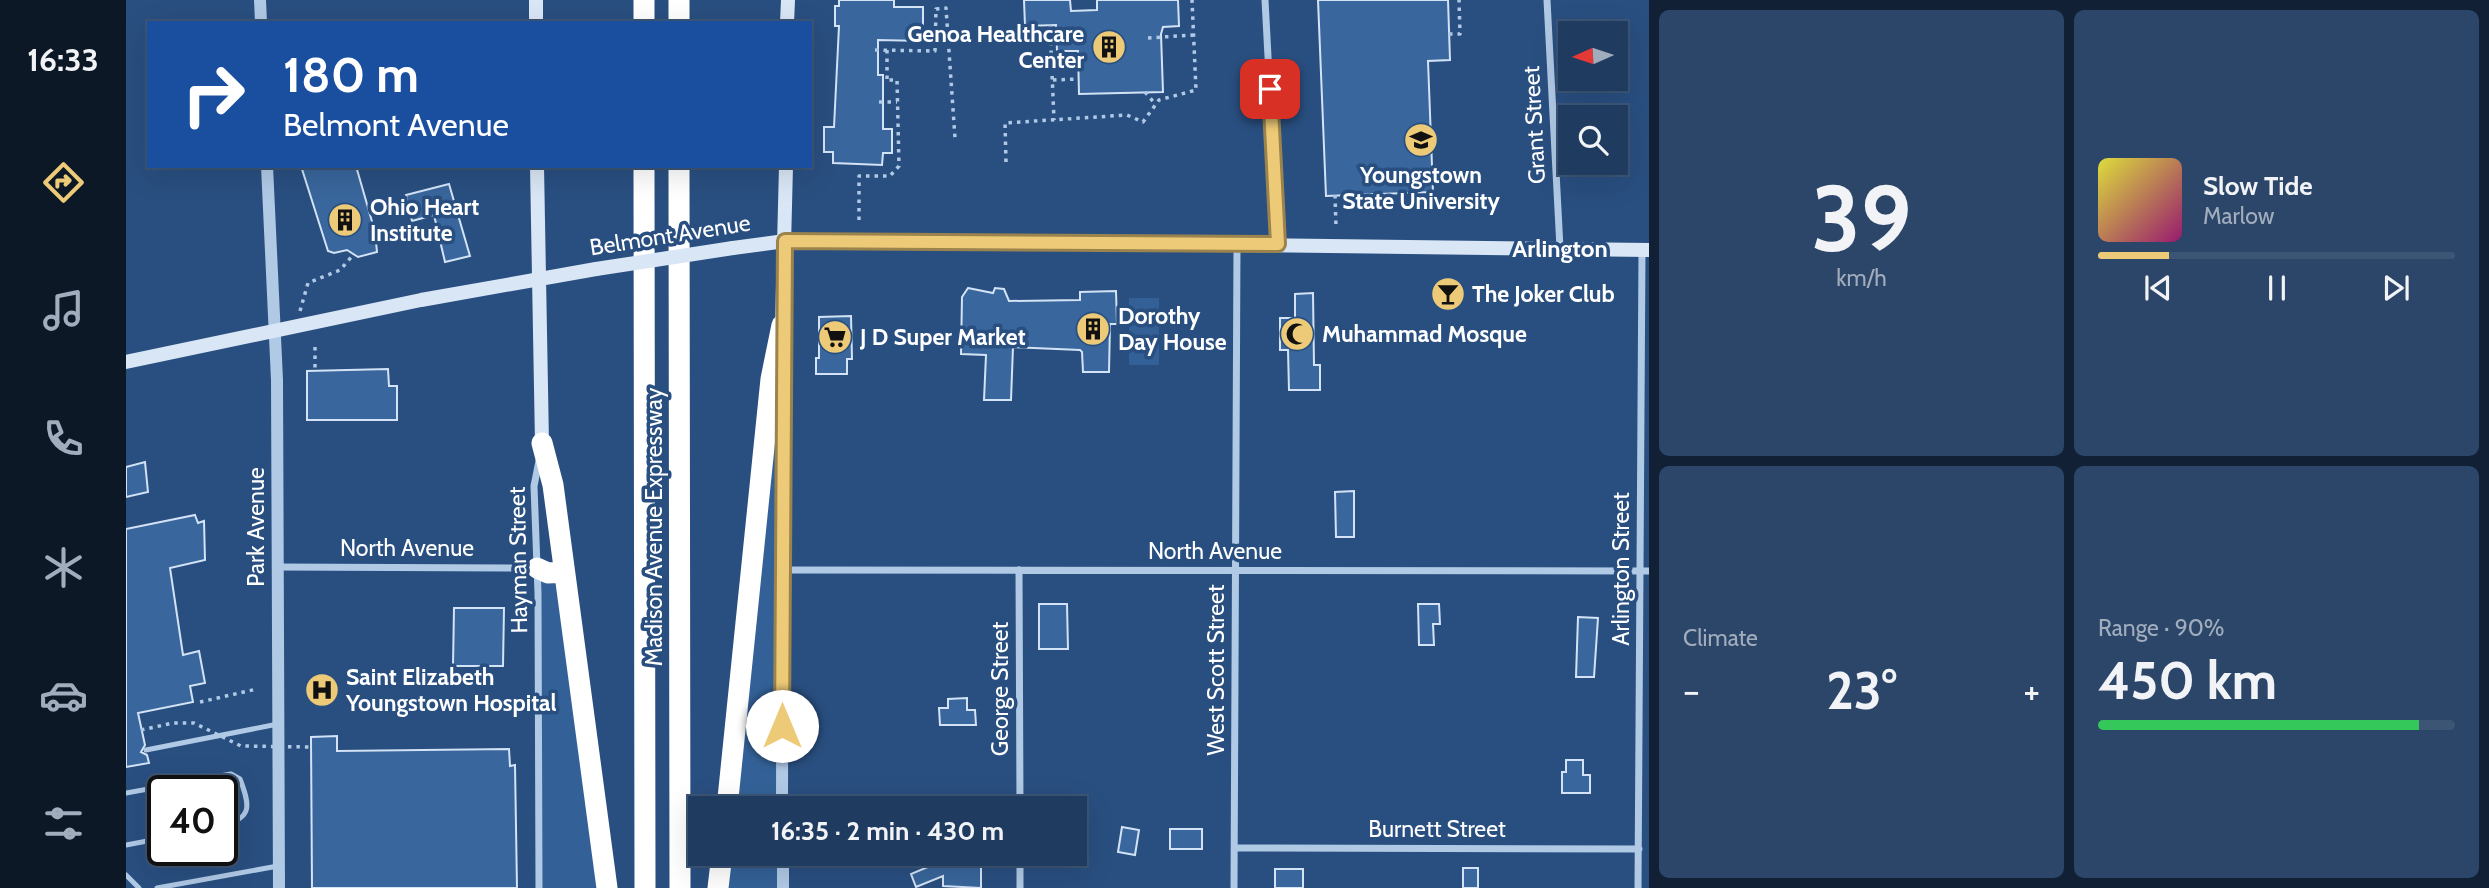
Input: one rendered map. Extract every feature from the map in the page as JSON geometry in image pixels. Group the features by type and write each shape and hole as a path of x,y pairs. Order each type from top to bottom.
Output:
{"highway":[{"path":"644,0 644,21"},
{"path":"679,0 679,21"},
{"name":"Madison Avenue Expressway","path":"644,168 645,888"},
{"name":"Madison Avenue Expressway","path":"679,168 680,888"},
{"path":"728,796 771,379 782,325"},
{"path":"542,443 553,485 607,888"},
{"path":"537,568 548,573 563,572"},
{"path":"718,888 721,866"}],"main road":[{"path":"536,0 536,21"},
{"path":"787,21 788,0"},
{"path":"537,168 542,443"},
{"path":"782,325 786,168"},
{"name":"Belmont Avenue","path":"126,362 537,278 785,241 1237,243 1645,250"}],"street":[{"path":"260,0 261,21"},
{"path":"1265,0 1278,244"},
{"name":"Grant Street","path":"1547,0 1560,248"},
{"name":"Park Avenue","path":"267,168 275,332 279,888"},
{"name":"West Scott Street","path":"1234,888 1237,243"},
{"name":"Arlington Street","path":"1638,888 1645,571 1645,250"},
{"path":"782,325 785,384 781,570 782,796"},
{"name":"Hayman Street","path":"539,888 534,486 542,443"},
{"name":"North Avenue","path":"276,567 537,568"},
{"name":"North Avenue","path":"781,570 1645,571"},
{"name":"George Street","path":"1019,570 1020,796"},
{"name":"Burnett Street","path":"1235,848 1639,849"},
{"path":"783,866 783,888"},
{"path":"1020,866 1020,888"}],"lane":[{"path":"146,750 278,724"},
{"path":"238,778 247,807 242,820 238,821"},
{"path":"126,793 147,789"},
{"path":"126,845 147,841"},
{"path":"157,888 279,865"},
{"path":"126,875 139,888"}],"path":[{"path":"1006,162 1005,123 1127,116 1143,122 1159,100 1196,90 1192,0"},
{"path":"1449,34 1460,34 1459,0"},
{"path":"875,50 935,51 936,9 946,8 955,138"},
{"path":"1050,25 1054,120"},
{"path":"1148,38 1194,35"},
{"path":"859,219 859,174 895,174 900,166 897,80 886,80 887,50"},
{"path":"1053,80 1079,79"},
{"path":"1145,92 1156,105"},
{"path":"879,102 897,102"},
{"path":"892,141 898,141"},
{"path":"1335,195 1336,228"},
{"path":"298,327 303,294 308,283 340,270 354,254"},
{"path":"315,347 315,371"},
{"path":"200,702 257,689"},
{"path":"141,730 173,723 194,723 241,746 311,747"}],"shaded area":[{"path":"1129,298 1159,298 1159,365 1129,365"},
{"path":"782,325 782,796 728,796"},
{"path":"537,568 563,572 607,888 539,888"},
{"path":"721,866 783,866 783,888 718,888"}],"building":[{"path":"839,0 894,0 894,7 923,7 923,41 878,40 878,75 883,75 883,129 892,129 892,153 883,153 882,165 833,163 833,152 824,152 824,127 834,127 839,26 835,26 835,6 839,6"},
{"name":"Genoa Healthcare Center","path":"1024,0 1070,0 1071,11 1097,10 1097,0 1178,0 1179,26 1163,27 1161,34 1163,92 1079,94 1078,51 1057,51 1056,25 1025,26"},
{"path":"1318,0 1448,0 1450,60 1428,61 1433,192 1326,196"},
{"name":"Ohio Heart Institute","path":"302,168 357,168 375,232 377,252 358,257 347,250 334,253 328,251"},
{"path":"449,184 470,256 445,262 434,215 412,221 406,195"},
{"path":"968,288 993,293 995,288 1004,289 1009,301 1080,300 1080,292 1116,291 1117,324 1110,324 1109,372 1083,372 1080,350 1013,347 1011,400 984,400 986,355 961,354 962,297"},
{"path":"1313,293 1314,365 1320,365 1320,390 1289,390 1288,350 1280,350 1280,318 1295,318 1295,294"},
{"name":"J D Super Market","path":"851,316 852,359 847,359 847,374 816,374 816,358 819,358 819,317"},
{"path":"388,369 389,386 397,386 397,420 307,420 307,371"},
{"path":"145,462 148,492 126,497 126,467"},
{"path":"1354,491 1354,537 1336,537 1335,492"},
{"path":"195,515 198,523 204,521 205,560 170,568 183,655 199,651 205,683 190,686 193,702 138,713 145,745 141,752 147,755 149,763 126,767 126,529"},
{"path":"1039,604 1067,604 1068,649 1039,649"},
{"path":"1418,604 1439,604 1440,624 1433,624 1434,645 1419,645"},
{"path":"454,608 504,608 503,666 453,666"},
{"path":"1578,617 1598,618 1594,677 1576,677"},
{"path":"967,698 967,710 975,710 976,725 940,725 939,708 948,708 948,699"},
{"path":"337,736 337,751 509,749 510,766 515,765 517,888 312,888 311,737"},
{"path":"1566,760 1583,760 1583,775 1590,775 1590,793 1562,793 1562,772 1566,772"},
{"path":"1122,827 1139,830 1135,855 1118,852"},
{"path":"1170,829 1202,829 1202,849 1170,849"},
{"path":"930,866 981,866 981,888 943,886 943,876 916,887 911,874"},
{"path":"1463,868 1478,868 1478,888 1463,888"},
{"path":"1275,869 1303,869 1303,888 1275,888"}],"place":[{"name":"Genoa Healthcare Center","path":"1109,47"},
{"name":"Youngstown State University","path":"1421,140"},
{"name":"Ohio Heart Institute","path":"345,220"},
{"name":"The Joker Club","path":"1448,294"},
{"name":"Dorothy Day House","path":"1093,329"},
{"name":"Muhammad Mosque","path":"1297,334"},
{"name":"J D Super Market","path":"835,337"},
{"name":"Saint Elizabeth Youngstown Hospital","path":"322,690"}],"district":[{"name":"Arlington","path":"1560,248"}],"route":[{"path":"782,726 781,570 785,384 782,325 785,241 1278,244 1270,89"}]}
